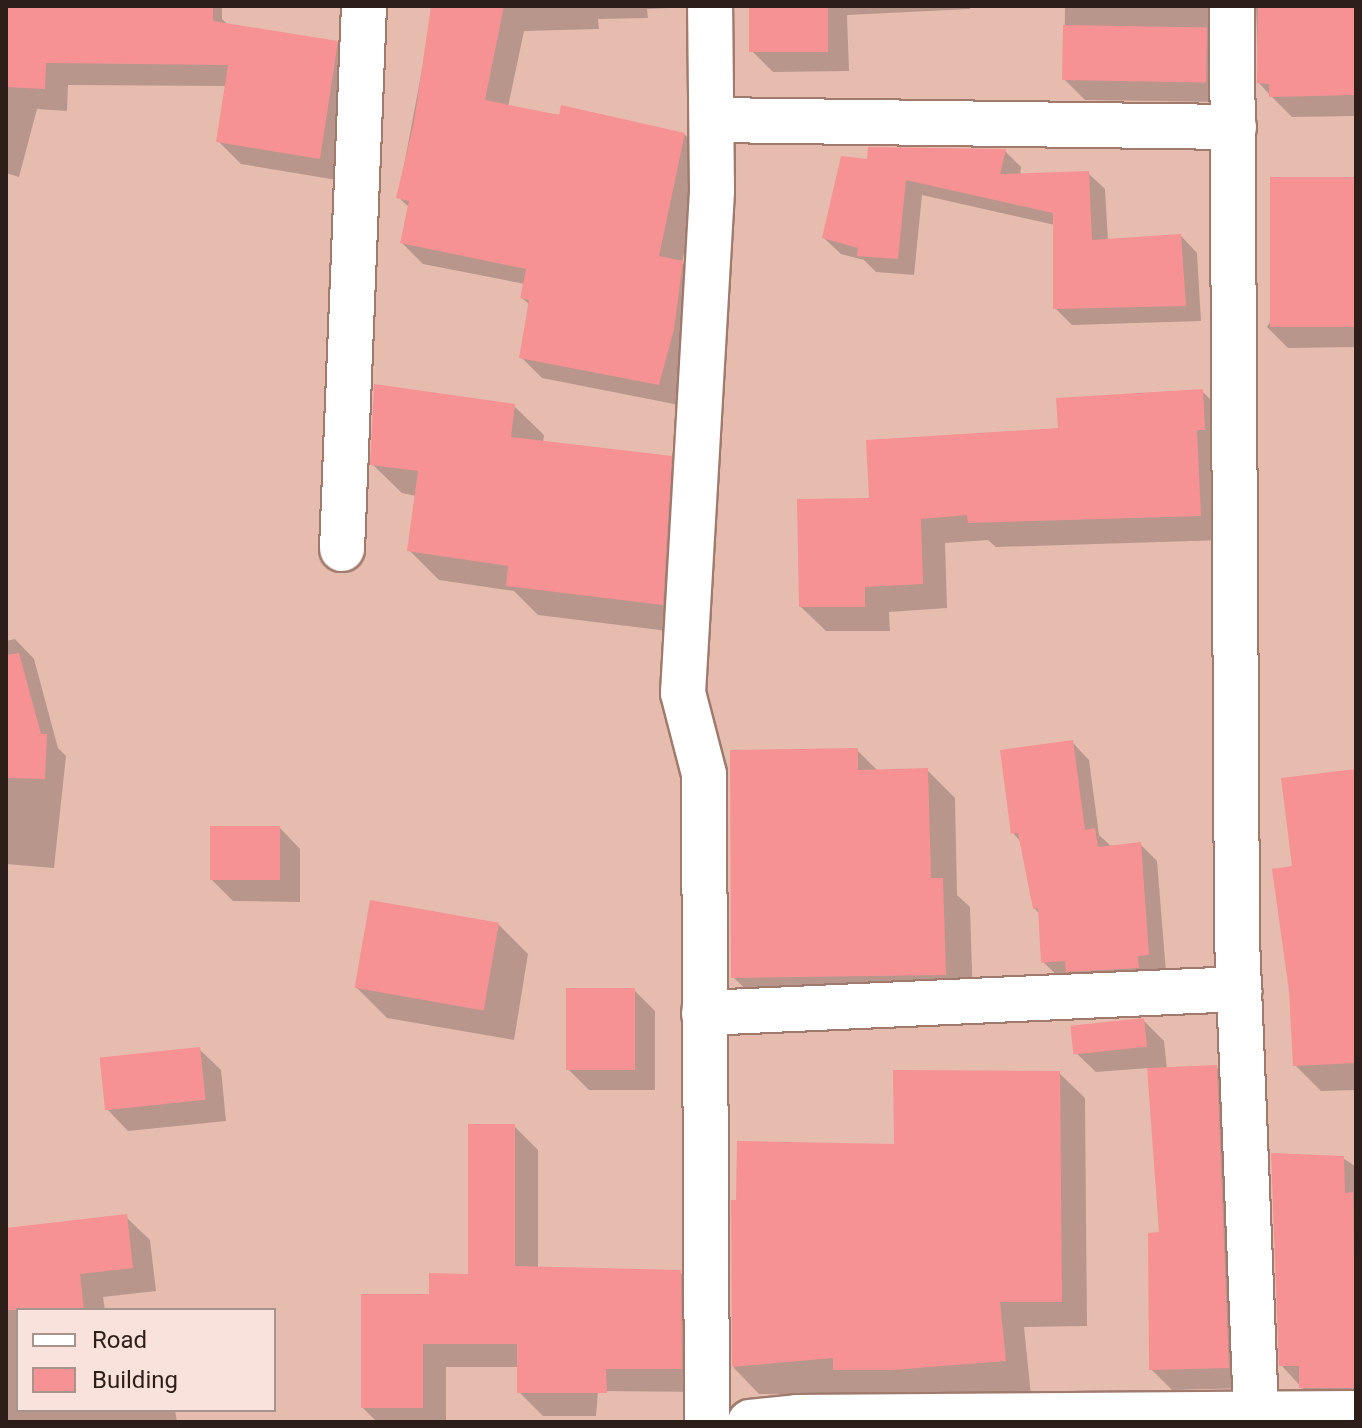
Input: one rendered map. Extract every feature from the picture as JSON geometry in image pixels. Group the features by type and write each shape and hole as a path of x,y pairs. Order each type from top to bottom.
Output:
{"street":[{"path":"342,549 364,6"},
{"path":"707,1422 704,774 683,693 712,120 710,6"},
{"path":"1232,6 1239,989 1256,1411"},
{"path":"712,120 1234,127"},
{"path":"704,1013 1239,989"},
{"path":"750,1422 1256,1411 1356,1413"}],"building":[{"path":"6,6 213,7 213,21 338,41 320,159 216,142 228,65 46,63 45,89 6,87"},
{"path":"431,6 504,6 485,100 559,115 561,105 685,133 659,256 683,261 674,329 659,385 519,358 529,300 520,298 526,269 400,243 409,201 396,198 414,122"},
{"path":"749,6 828,6 828,52 749,52"},
{"path":"1258,6 1356,6 1356,95 1269,97 1269,84 1257,83"},
{"path":"1063,25 1207,28 1206,83 1062,80"},
{"path":"868,147 1006,149 1000,174 1089,171 1092,240 1181,234 1186,306 1053,309 1053,213 906,180 898,259 857,256 858,248 822,238 841,156 867,159"},
{"path":"1270,177 1356,177 1356,327 1270,327"},
{"path":"374,384 515,404 511,437 672,456 663,605 506,586 508,566 407,551 418,471 370,465"},
{"path":"1203,389 1205,430 1197,430 1201,516 968,523 967,515 921,519 923,584 865,587 865,607 799,607 797,499 869,498 866,440 1058,428 1056,398"},
{"path":"19,653 41,734 47,734 45,779 6,778 6,655"},
{"path":"1073,740 1085,830 1095,828 1098,847 1141,842 1149,955 1138,956 1139,968 1066,972 1065,961 1041,963 1038,908 1033,909 1018,833 1011,834 1000,750"},
{"path":"858,748 858,770 928,768 931,878 943,878 946,975 731,978 730,750"},
{"path":"1356,769 1356,1063 1293,1066 1289,991 1272,869 1292,866 1281,778"},
{"path":"210,826 280,826 280,880 210,880"},
{"path":"370,900 499,923 484,1010 355,988"},
{"path":"566,988 635,988 635,1070 566,1070"},
{"path":"1144,1018 1147,1047 1073,1055 1070,1026"},
{"path":"200,1047 206,1100 105,1110 100,1058"},
{"path":"1217,1065 1229,1368 1149,1370 1148,1233 1159,1232 1147,1068"},
{"path":"893,1070 1060,1071 1062,1302 1000,1302 1006,1361 892,1370 833,1370 833,1358 732,1367 731,1200 736,1200 737,1141 894,1144"},
{"path":"468,1124 515,1124 515,1266 681,1270 682,1369 606,1369 607,1393 517,1393 517,1344 423,1344 423,1408 361,1408 361,1294 429,1294 429,1273 468,1274"},
{"path":"1271,1153 1344,1156 1345,1193 1353,1192 1356,1388 1299,1388 1299,1366 1279,1366"},
{"path":"127,1214 133,1268 80,1274 84,1308 6,1310 6,1228"}]}
